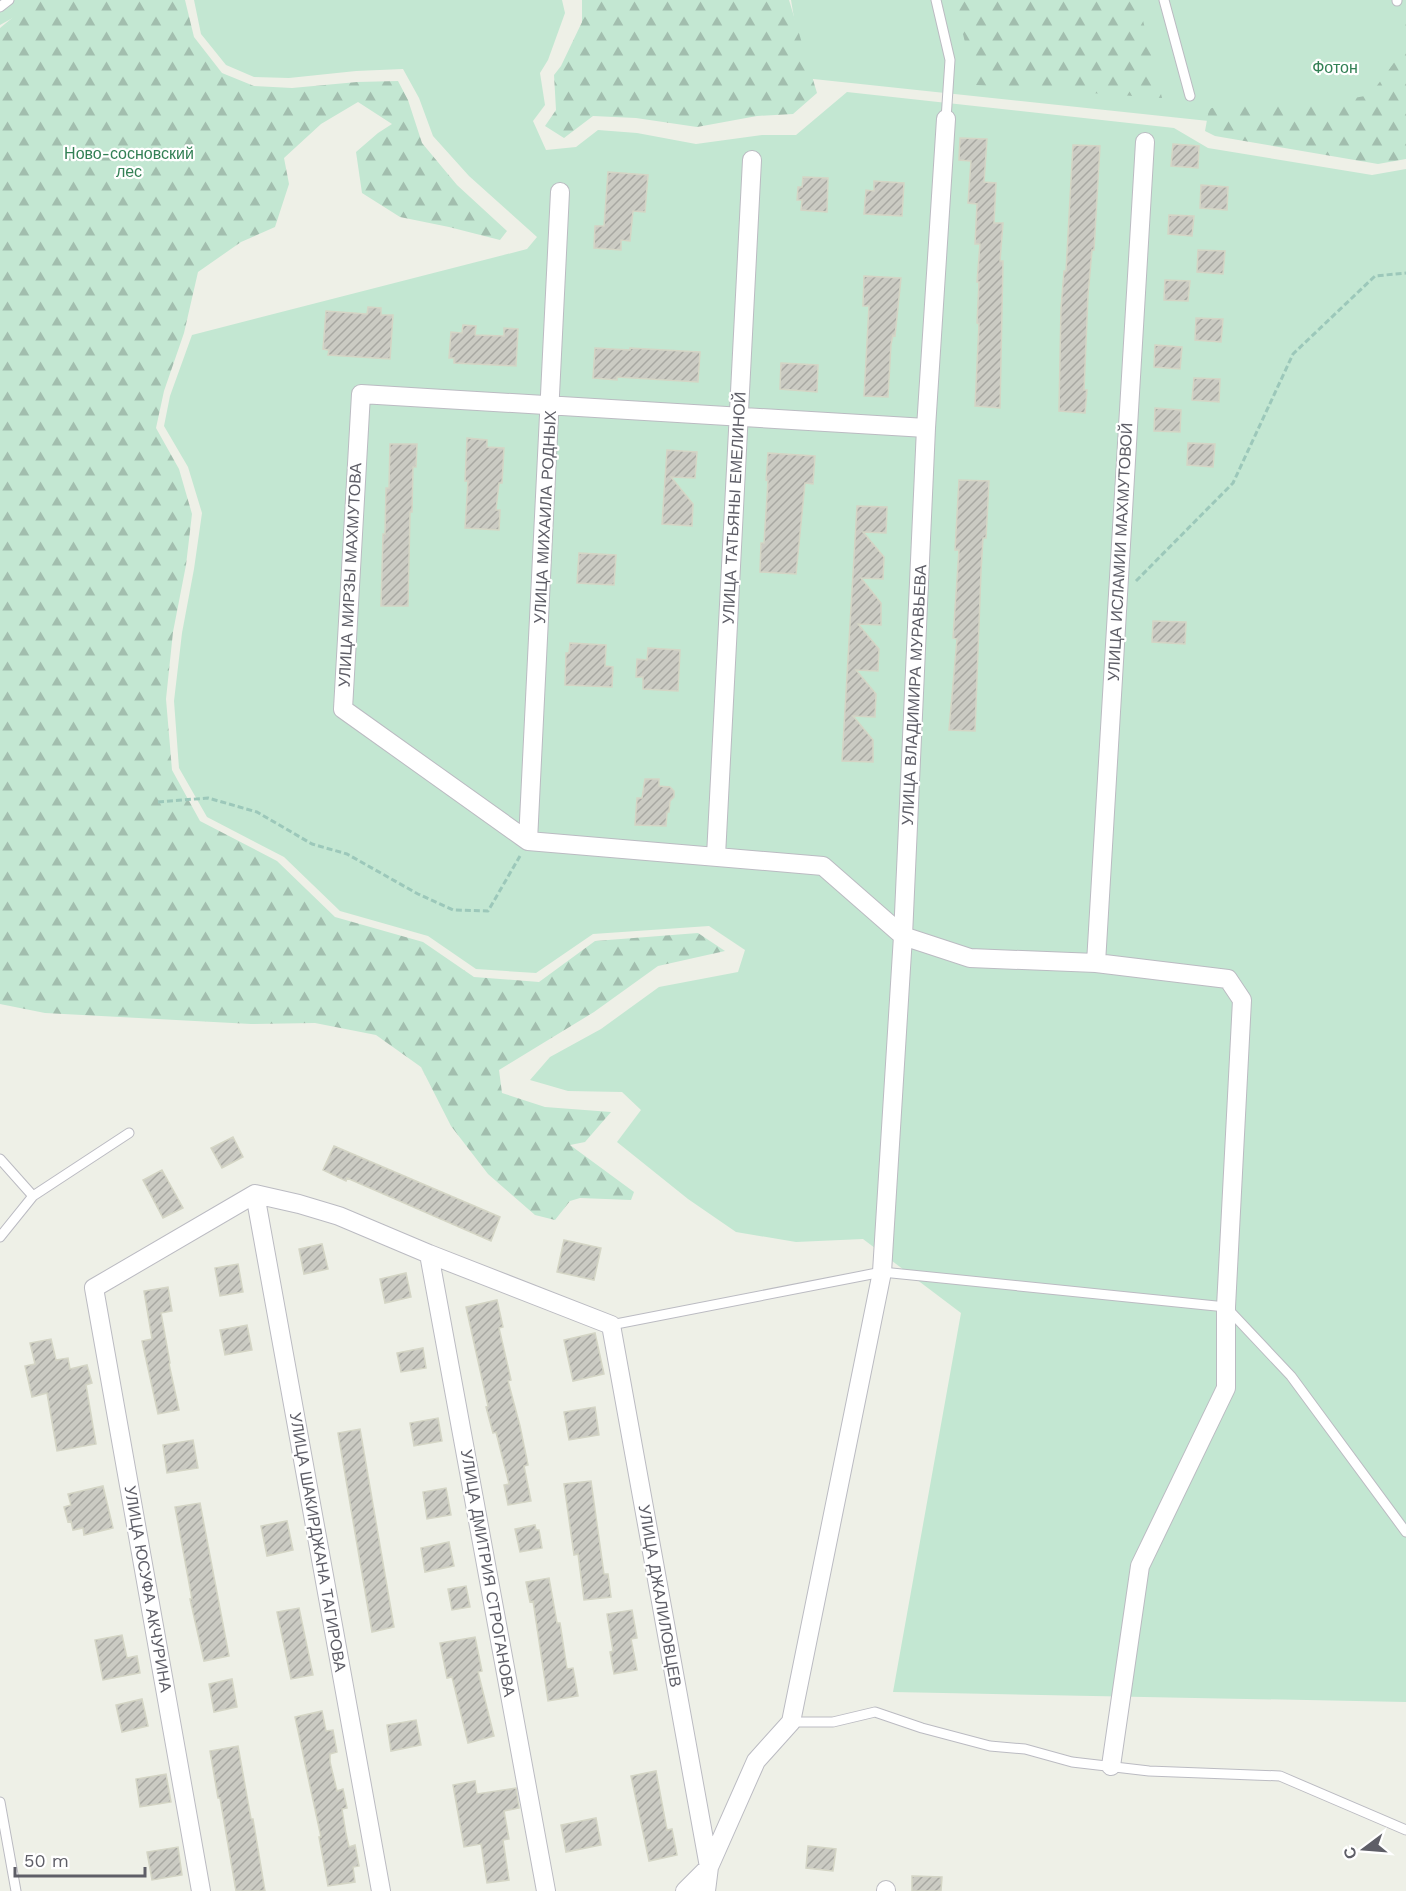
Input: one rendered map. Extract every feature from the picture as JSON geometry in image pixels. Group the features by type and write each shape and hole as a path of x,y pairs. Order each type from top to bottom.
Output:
{"street":[{"name":"УЛИЦА ВЛАДИМИРА МУРАВЬЕВА","path":"791,1722 882,1272 903,936 926,428 946,119"},
{"name":"УЛИЦА ИСЛАМИИ МАХМУТОВОЙ","path":"1096,963 1145,142"},
{"name":"УЛИЦА ТАТЬЯНЫ ЕМЕЛИНОЙ","path":"716,856 752,160"},
{"name":"УЛИЦА МИХАИЛА РОДНЫХ","path":"528,841 560,192"},
{"name":"УЛИЦА МИРЗЫ МАХМУТОВА","path":"528,841 343,709 361,394 550,405"},
{"path":"550,405 926,428"},
{"path":"528,841 823,866 903,936 970,958 1096,963 1228,979 1242,1000 1226,1307 1226,1388 1140,1566 1111,1766"},
{"path":"255,1194 339,1216 611,1325"},
{"name":"УЛИЦА ЮСУФА АКЧУРИНА","path":"201,1891 94,1288 255,1194"},
{"name":"УЛИЦА ШАКИРДЖАНА ТАГИРОВА","path":"255,1194 381,1891"},
{"name":"УЛИЦА ДМИТРИЯ СТРОГАНОВА","path":"429,1254 546,1891"},
{"name":"УЛИЦА ДЖАЛИЛОВЦЕВ","path":"611,1325 709,1867"},
{"path":"706,1891 709,1867 756,1761 791,1722"},
{"path":"685,1891 709,1867"}],"lane":[{"path":"0,7 9,0"},
{"path":"936,0 950,60 946,119"},
{"path":"1164,0 1190,96"},
{"path":"0,1237 33,1196 129,1133"},
{"path":"0,1159 33,1196"},
{"path":"611,1325 882,1272 1226,1307 1291,1376 1406,1532"},
{"path":"791,1722 833,1722 875,1712 922,1728 990,1746 1025,1749 1072,1762 1149,1771 1280,1776 1406,1830"},
{"path":"0,1802 16,1891"}],"path":[{"path":"1118,599 1233,483 1293,354 1375,276 1406,273"},
{"path":"158,802 208,798 257,812 312,844 348,854 418,894 453,910 488,911 528,841"}],"green space":[{"path":"0,0 45,0 0,25"},
{"name":"Ново-сосновский лес","path":"34,0 185,0 194,37 222,73 254,86 292,88 398,81 408,100 422,143 457,185 507,231 500,240 400,217 362,193 356,152 392,124 358,102 321,124 284,158 289,184 275,227 241,242 198,272 184,333 164,391 156,428 179,469 192,514 186,565 173,632 166,699 172,770 200,821 277,861 335,917 423,942 474,977 539,982 595,941 698,933 725,951 658,966 594,1012 499,1070 502,1093 545,1107 611,1112 585,1142 570,1145 634,1192 631,1200 580,1198 570,1201 555,1220 535,1215 488,1174 451,1126 421,1067 376,1035 315,1023 251,1024 45,1013 0,1004 0,28"},
{"path":"194,0 562,0 565,13 548,60 540,73 545,105 533,121 546,150 576,147 598,130 637,133 696,144 762,135 796,135 847,92 1174,128 1208,148 1372,175 1406,169 1406,1702 893,1692 961,1313 863,1239 796,1242 736,1232 688,1199 617,1142 641,1110 622,1092 568,1091 530,1080 550,1057 601,1029 659,987 738,972 745,950 709,926 593,934 536,973 476,969 428,936 340,911 284,857 207,817 179,768 174,701 182,633 202,513 188,467 164,426 170,396 192,335 527,249 537,237 469,176 433,136 419,98 403,69 289,78 254,77 226,65 201,34"},
{"path":"582,0 789,0 817,93 793,114 757,116 697,127 636,118 593,116 564,138 545,126 556,110 554,75 561,66 582,22"},
{"name":"Фотон","path":"791,0 1406,0 1406,138 1398,141 804,78"},
{"path":"955,0 1138,0 1162,98 975,85"},
{"path":"1403,0 1406,0 1406,23"},
{"path":"1406,23 1406,159 1378,164 1215,136 1205,131 1209,109 1217,107 1233,104 1310,103 1370,95 1396,60"}],"building":[{"path":"960,138 987,139 984,182 996,183 994,223 1003,223 1000,261 1003,261 1000,408 975,406 979,324 977,323 979,282 977,282 980,244 975,244 977,204 968,203 971,161 959,160"},
{"path":"1173,144 1199,146 1198,168 1171,166"},
{"path":"1073,145 1100,146 1094,250 1092,250 1088,295 1085,413 1059,411 1061,308 1064,271 1066,271"},
{"path":"608,172 648,175 645,212 633,211 630,241 621,240 621,250 594,248 595,226 604,226"},
{"path":"803,177 828,178 827,212 801,210 802,200 797,200 798,187 802,187"},
{"path":"874,181 904,183 902,216 864,214 866,190 874,191"},
{"path":"1201,185 1228,187 1227,210 1200,208"},
{"path":"1169,215 1194,216 1192,236 1168,234"},
{"path":"1198,250 1225,251 1223,274 1197,272"},
{"path":"864,276 901,278 895,336 893,335 891,344 888,397 864,396 869,306 863,306"},
{"path":"1165,280 1190,281 1188,301 1164,300"},
{"path":"368,307 381,308 381,315 393,315 390,359 328,355 329,350 323,349 326,311 367,314"},
{"path":"1196,318 1223,319 1221,342 1195,340"},
{"path":"463,325 476,326 475,335 504,336 504,328 518,329 516,366 454,363 454,358 449,358 451,332 462,333"},
{"path":"1155,345 1182,347 1180,369 1154,367"},
{"path":"595,348 700,352 698,382 617,377 617,380 593,378"},
{"path":"781,363 818,365 817,392 780,389"},
{"path":"1194,378 1220,379 1219,402 1192,400"},
{"path":"1155,408 1181,410 1180,432 1154,431"},
{"path":"467,438 487,440 487,447 504,448 502,483 499,483 496,510 500,510 499,530 465,528 468,481 465,481"},
{"path":"1188,443 1215,444 1213,467 1187,465"},
{"path":"390,444 417,444 416,467 413,467 412,512 410,512 408,606 381,606 383,534 385,534 386,488 389,488"},
{"path":"667,450 697,452 695,478 671,477 693,504 692,526 662,524"},
{"path":"768,453 815,456 813,484 805,483 796,574 760,572 761,543 764,543"},
{"path":"959,480 989,481 986,538 983,538 981,571 975,731 949,730 957,639 953,638 959,550 955,550"},
{"path":"857,506 887,507 886,533 863,532 884,557 883,579 861,578 881,603 881,625 858,624 879,649 878,671 856,670 876,694 875,717 853,716 873,740 873,762 842,761"},
{"path":"579,553 616,555 614,585 577,583"},
{"path":"1153,621 1186,622 1185,644 1152,642"},
{"path":"570,643 606,645 605,666 613,667 612,687 565,685 566,653 569,653"},
{"path":"648,648 680,650 678,691 643,689 643,677 636,677 637,659 647,660"},
{"path":"645,779 659,779 659,786 670,787 674,791 669,812 667,812 666,826 635,825 637,798 642,798"},
{"path":"233,1137 243,1157 222,1168 211,1148"},
{"path":"334,1146 500,1217 491,1241 347,1178 346,1181 323,1170"},
{"path":"162,1170 183,1208 163,1218 143,1180"},
{"path":"564,1240 601,1248 594,1280 557,1272"},
{"path":"322,1244 328,1269 304,1274 299,1249"},
{"path":"238,1264 243,1292 220,1296 215,1268"},
{"path":"406,1273 411,1297 385,1303 380,1279"},
{"path":"168,1287 172,1311 161,1313 179,1410 158,1414 142,1341 152,1339 144,1291"},
{"path":"497,1300 503,1327 499,1328 511,1380 508,1381 528,1465 524,1466 531,1501 508,1505 504,1485 509,1484 496,1432 493,1433 486,1407 488,1406 466,1307"},
{"path":"247,1325 252,1350 225,1355 220,1330"},
{"path":"595,1333 604,1374 573,1381 564,1340"},
{"path":"51,1339 56,1360 68,1358 70,1369 87,1365 92,1383 86,1385 96,1444 57,1451 47,1393 32,1397 25,1366 35,1364 30,1343"},
{"path":"423,1348 426,1368 401,1372 397,1353"},
{"path":"595,1407 599,1435 569,1440 564,1412"},
{"path":"438,1418 442,1441 414,1446 410,1423"},
{"path":"360,1429 394,1627 372,1632 338,1433"},
{"path":"193,1440 198,1468 167,1473 163,1445"},
{"path":"591,1481 604,1574 608,1574 611,1597 584,1600 578,1554 574,1555 564,1484"},
{"path":"103,1486 113,1528 84,1535 83,1528 73,1530 64,1507 71,1505 68,1494"},
{"path":"446,1488 451,1515 427,1519 423,1492"},
{"path":"200,1503 229,1656 204,1661 190,1599 192,1599 175,1507"},
{"path":"287,1521 293,1550 267,1556 261,1526"},
{"path":"535,1525 536,1530 539,1530 542,1548 520,1552 515,1529"},
{"path":"449,1542 454,1566 425,1572 421,1548"},
{"path":"549,1578 557,1623 560,1623 567,1669 573,1668 578,1696 548,1701 533,1601 530,1602 526,1582"},
{"path":"466,1586 470,1607 452,1610 448,1589"},
{"path":"299,1608 313,1675 291,1679 277,1612"},
{"path":"632,1610 637,1638 631,1639 637,1670 614,1674 607,1614"},
{"path":"122,1635 127,1658 137,1656 140,1673 103,1680 95,1640"},
{"path":"475,1637 482,1671 478,1672 494,1736 468,1743 452,1677 447,1678 440,1643"},
{"path":"232,1679 237,1707 214,1712 209,1684"},
{"path":"142,1699 148,1726 122,1732 116,1705"},
{"path":"322,1711 326,1731 333,1730 337,1752 330,1754 330,1762 337,1791 343,1789 347,1808 342,1809 346,1834 349,1847 355,1845 359,1866 353,1867 355,1882 328,1886 319,1837 321,1837 295,1717"},
{"path":"416,1720 421,1745 391,1751 387,1725"},
{"path":"238,1746 265,1891 236,1891 220,1798 218,1798 210,1751"},
{"path":"656,1771 667,1830 672,1829 677,1855 649,1861 631,1776"},
{"path":"166,1774 171,1802 140,1807 136,1779"},
{"path":"475,1781 477,1794 516,1788 519,1808 504,1811 509,1839 503,1840 509,1880 487,1883 481,1844 464,1847 453,1785"},
{"path":"596,1818 601,1845 566,1852 561,1825"},
{"path":"808,1846 836,1849 833,1871 806,1868"},
{"path":"178,1847 182,1875 152,1880 147,1852"},
{"path":"912,1876 942,1877 941,1891 912,1891"}]}
